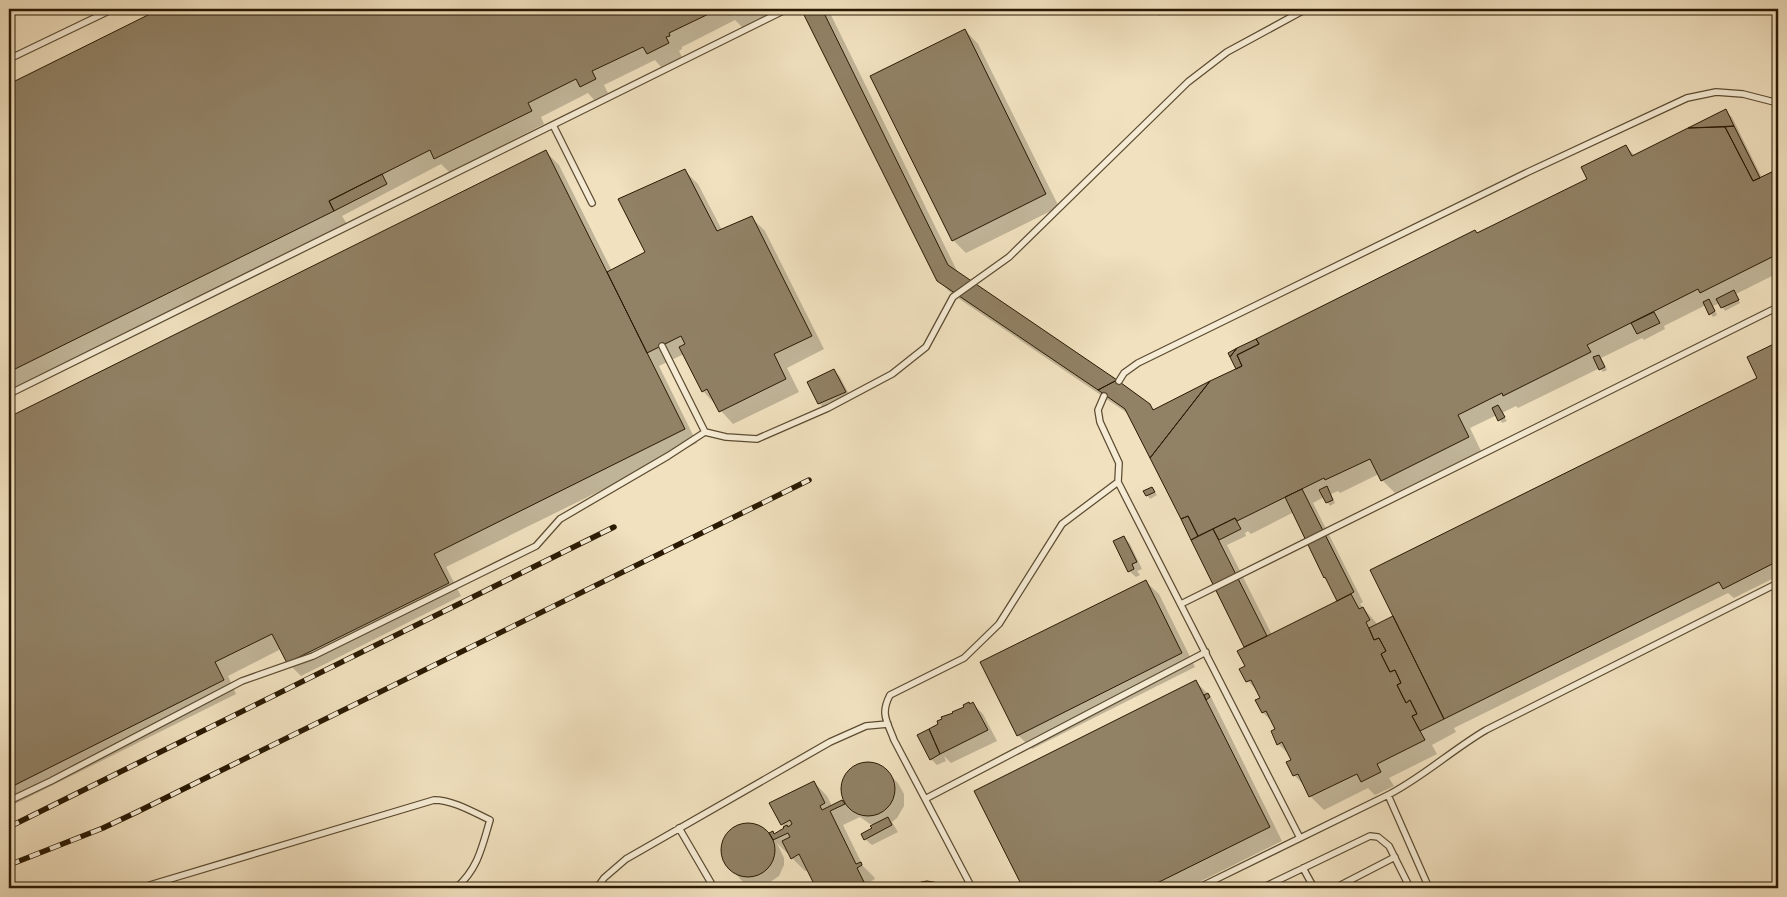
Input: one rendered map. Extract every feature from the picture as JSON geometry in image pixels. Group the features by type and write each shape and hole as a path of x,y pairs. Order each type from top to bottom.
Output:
{"lane":[{"path":"9,59 113,9"},
{"path":"9,394 787,9"},
{"path":"9,801 51,782 242,681 313,656 536,546 560,520 668,456 704,432 726,437 757,439 828,408 892,374 926,347 953,297 1010,257 1188,82 1227,52 1306,9"},
{"path":"1118,381 1124,373 1146,359 1528,172 1687,98 1716,92 1743,94 1778,103"},
{"path":"553,125 592,203"},
{"path":"1181,604 1778,307"},
{"path":"662,346 704,432"},
{"path":"1104,396 1098,410 1100,422 1119,463 1118,482 1300,838"},
{"path":"972,888 894,740 885,716 884,706 890,695 964,658 1000,624 1062,524 1118,482"},
{"path":"1198,888 1412,783 1463,744 1486,730 1778,583"},
{"path":"925,799 1206,652"},
{"path":"597,888 604,878 626,858 830,742 866,726 888,724"},
{"path":"1388,795 1429,888"},
{"path":"140,888 434,800 440,800 462,807 490,820 477,862 466,879 456,888"},
{"path":"679,828 714,888"},
{"path":"1262,888 1370,836 1378,837 1389,846 1409,886 1401,888"},
{"path":"1334,888 1395,857"},
{"path":"1303,868 1314,888"}],"building":[{"path":"160,9 719,9 669,33 670,36 666,37 669,43 647,54 643,47 592,71 596,79 580,87 576,79 528,103 532,111 434,159 430,150 329,201 334,211 9,372 9,84"},
{"path":"725,9 743,9 729,15"},
{"path":"801,9 822,9 948,265 1117,380 1098,390 937,281"},
{"path":"965,29 1046,194 952,241 870,76"},
{"path":"1726,109 1734,126 1688,128"},
{"path":"1734,126 1760,178 1753,181 1725,127"},
{"path":"1725,127 1753,181 1778,169 1778,254 1700,293 1698,289 1587,345 1591,352 1503,396 1502,393 1458,415 1469,437 1381,481 1370,459 1325,480 1324,478 1237,521 1235,518 1198,536 1188,516 1181,519 1150,458 1210,381 1242,366 1237,355 1259,344 1256,339 1475,230 1477,233 1587,179 1581,167 1626,145 1632,156 1688,128"},
{"path":"546,150 685,429 434,554 449,583 287,663 272,634 215,662 224,680 9,788 9,417"},
{"path":"685,169 717,231 752,216 812,336 774,354 786,379 719,412 707,389 702,392 679,347 685,344 681,336 647,353 607,272 645,252 618,199"},
{"path":"382,174 387,184 334,211 329,201"},
{"path":"1734,290 1739,300 1721,308 1716,299"},
{"path":"1709,299 1715,311 1709,315 1703,302"},
{"path":"1654,312 1660,323 1637,334 1631,323"},
{"path":"1256,339 1259,344 1237,355 1242,366 1236,369 1230,357 1237,348"},
{"path":"1778,342 1778,561 1723,589 1719,582 1444,719 1370,570 1757,378 1747,357"},
{"path":"1237,348 1233,353 1230,357 1228,353"},
{"path":"1599,355 1605,367 1599,370 1593,357"},
{"path":"834,369 846,392 818,404 807,382"},
{"path":"1117,380 1150,404 1153,410 1210,381 1150,458 1125,409 1098,390"},
{"path":"1498,405 1505,417 1498,421 1492,408"},
{"path":"1327,486 1333,500 1326,503 1319,490"},
{"path":"1152,487 1155,492 1146,496 1143,491"},
{"path":"1302,489 1354,592 1337,601 1285,497"},
{"path":"1188,516 1198,536 1191,540 1181,519"},
{"path":"1235,518 1241,529 1219,540 1213,529"},
{"path":"1213,529 1267,636 1244,647 1191,540"},
{"path":"1124,536 1137,562 1132,564 1134,569 1128,572 1113,541"},
{"path":"1146,580 1182,653 1017,736 980,662"},
{"path":"1351,594 1359,609 1363,607 1370,620 1366,622 1374,640 1379,638 1386,651 1381,654 1390,672 1395,670 1401,683 1397,685 1406,703 1410,700 1417,714 1412,716 1425,740 1377,764 1381,772 1361,782 1357,774 1309,797 1298,774 1293,776 1286,762 1291,760 1282,742 1277,745 1271,731 1275,729 1266,711 1262,713 1255,700 1260,698 1251,680 1246,682 1239,669 1245,666 1237,651"},
{"path":"1393,616 1444,719 1420,731 1412,716 1417,714 1410,700 1406,703 1397,685 1401,683 1395,670 1390,672 1381,654 1386,651 1379,638 1374,640 1369,628"},
{"path":"1196,680 1270,827 1147,888 1023,888 974,791"},
{"path":"1208,693 1210,697 1206,700 1204,695"},
{"path":"969,702 970,704 973,702 988,730 940,754 929,729 938,724 937,721 942,719 941,717 953,713"},
{"path":"929,729 940,754 930,760 917,735"},
{"path":"868,762 878,764 887,770 893,779 895,789 893,799 887,808 878,814 868,816 858,814 849,808 843,799 841,789 843,779 849,770 858,764"},
{"path":"814,781 825,803 820,806 822,810 842,800 845,804 830,811 856,864 861,862 862,865 857,868 867,888 816,888 799,854 791,859 782,841 790,837 788,833 773,840 769,833 773,831 774,834 783,827 787,825 788,827 792,824 790,820 781,825 769,803"},
{"path":"888,817 892,825 864,840 861,834 872,828 870,826"},
{"path":"748,823 758,825 767,831 773,840 775,850 773,860 767,869 758,875 748,877 738,875 729,869 723,860 721,850 723,840 729,831 738,825"},
{"path":"927,881 939,883 946,888 911,888"}],"railway":[{"path":"9,865 103,828 137,812 809,480"},
{"path":"9,827 614,527"}]}
